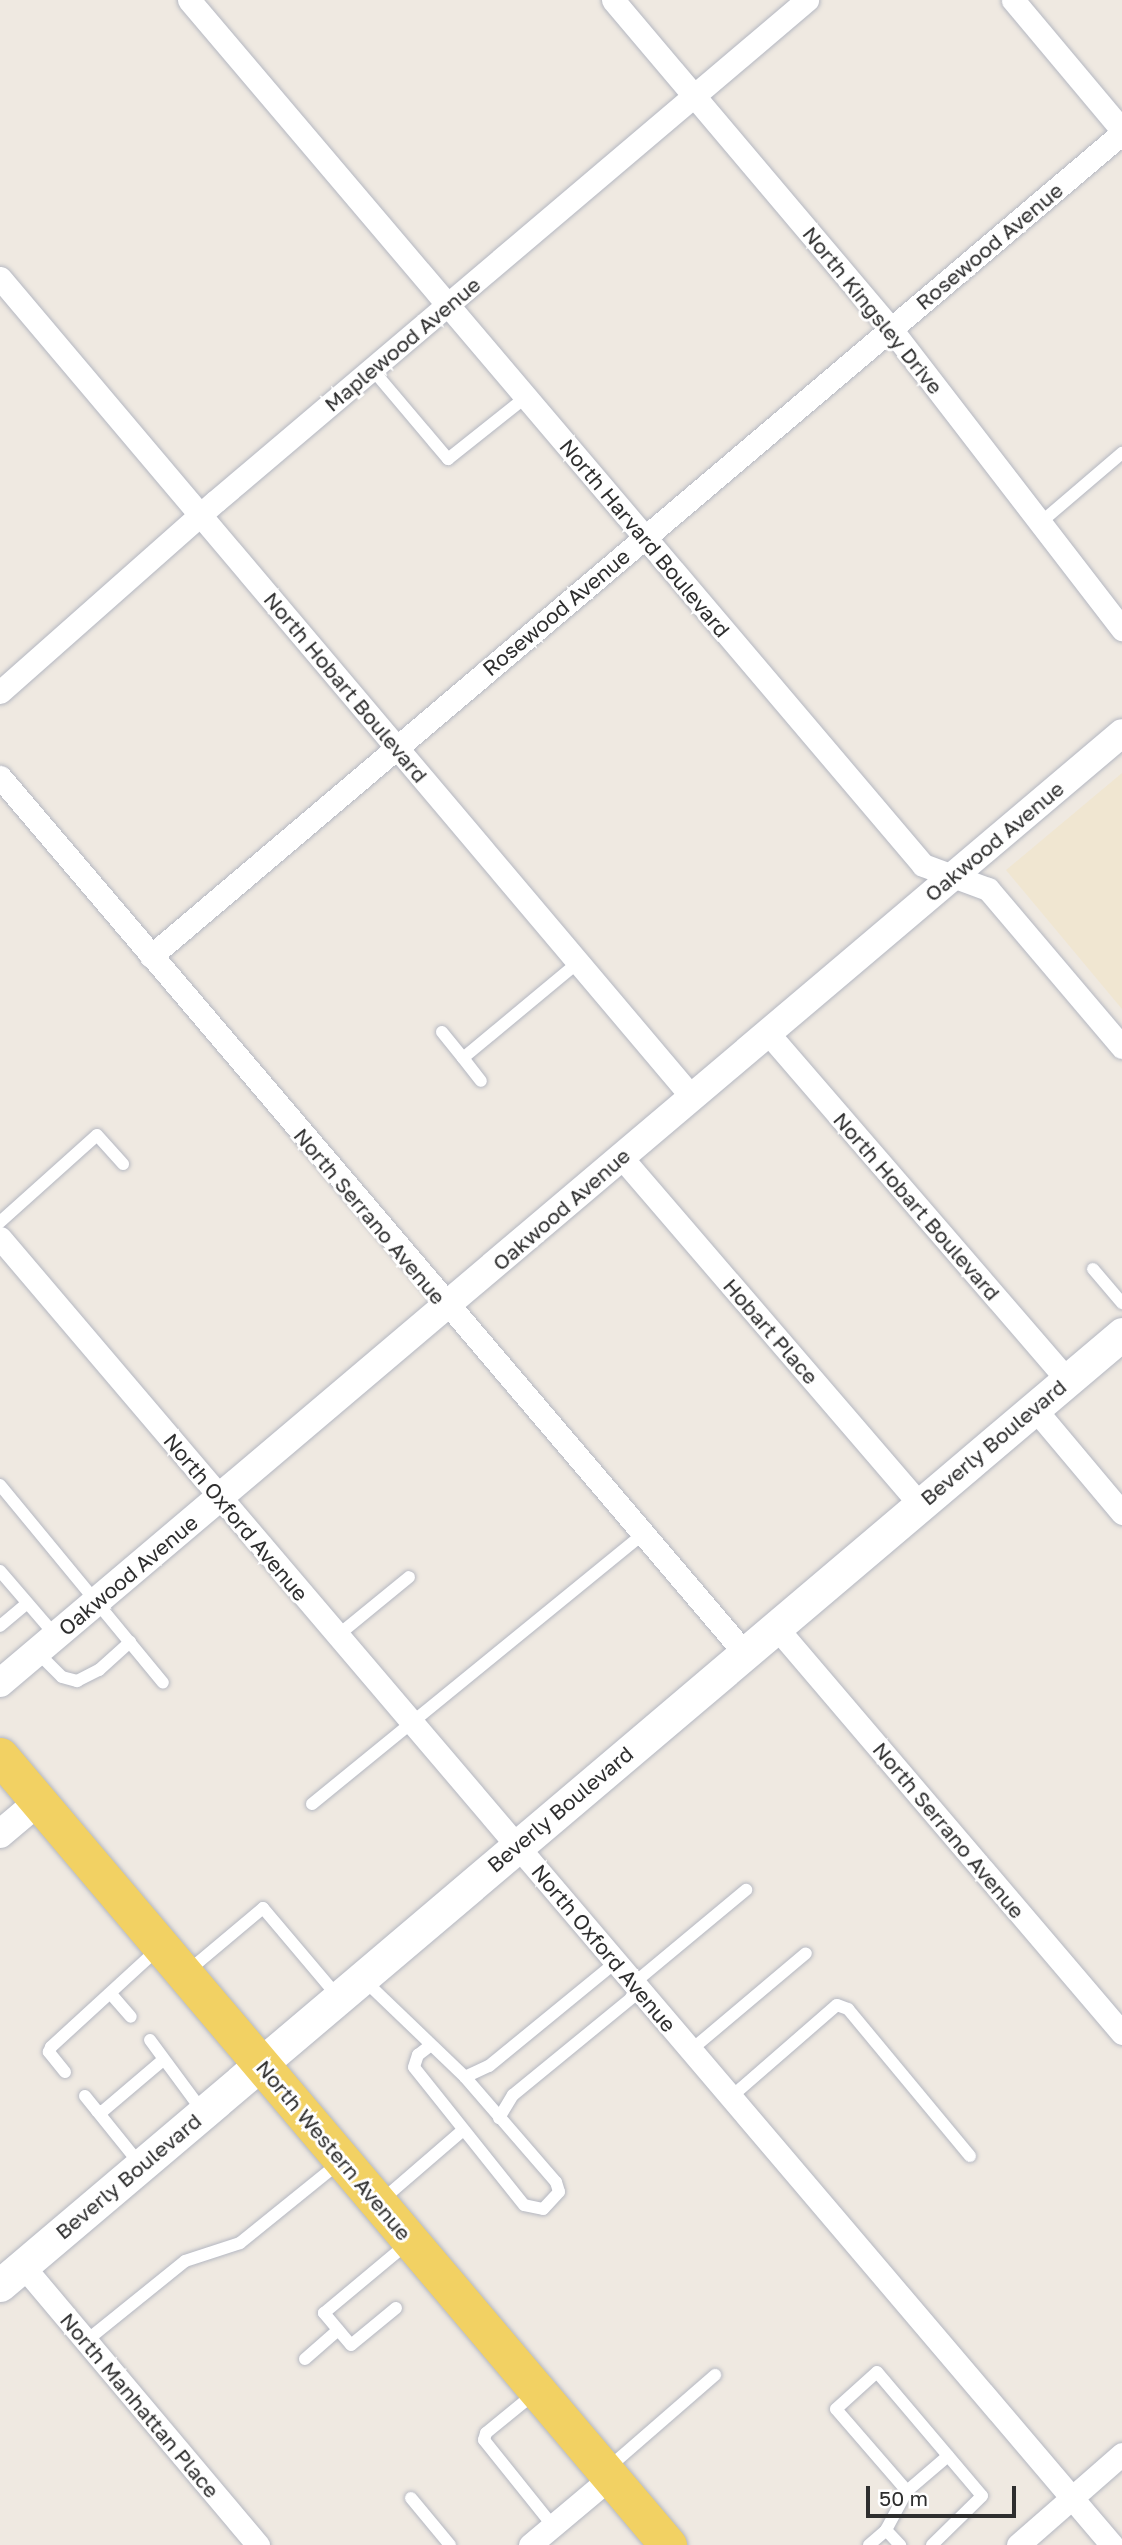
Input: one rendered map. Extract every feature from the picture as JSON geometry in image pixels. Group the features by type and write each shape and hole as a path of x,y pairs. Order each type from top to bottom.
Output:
{"main road":[{"name":"Beverly Boulevard","path":"11,2275 1122,1334"},
{"name":"North Western Avenue","path":"0,1756 668,2545"}],"street":[{"name":"North Harvard Boulevard","path":"189,0 923,865 988,889 1122,1047"},
{"name":"North Kingsley Drive","path":"613,0 891,329 1122,629"},
{"name":"Maplewood Avenue","path":"0,692 200,515 807,0"},
{"path":"1013,0 1122,132"},
{"name":"Rosewood Avenue","path":"151,956 1122,132"},
{"name":"North Hobart Boulevard","path":"0,278 580,961 691,1096"},
{"name":"Oakwood Avenue","path":"0,1683 1122,733"},
{"name":"North Serrano Avenue","path":"0,776 447,1306 744,1652"},
{"name":"North Hobart Boulevard","path":"767,1032 1067,1380"},
{"name":"Hobart Place","path":"622,1158 920,1504"},
{"name":"North Oxford Avenue","path":"1,1237 219,1498 1112,2545"},
{"path":"1034,1408 1118,1500"},
{"name":"North Serrano Avenue","path":"775,1626 1122,2033"},
{"path":"0,1834 38,1802"},
{"name":"North Manhattan Place","path":"11,2275 86,2341 258,2545"},
{"path":"1018,2545 1122,2455"},
{"path":"530,2545 608,2474"}],"lane":[{"path":"372,369 449,459 526,397"},
{"path":"1040,523 1122,453"},
{"path":"463,1058 580,961"},
{"path":"442,1032 481,1081"},
{"path":"1,1237 97,1135 123,1164"},
{"path":"1093,1269 1122,1303"},
{"path":"0,1485 163,1683"},
{"path":"312,1804 643,1534"},
{"path":"0,1571 27,1603 62,1677 77,1681 99,1670 130,1642"},
{"path":"338,1636 409,1577"},
{"path":"0,1626 27,1603"},
{"path":"499,2118 513,2095 746,1889"},
{"path":"185,1974 263,1908 351,1988 396,2006 430,2045 465,2077 556,2182 559,2192 542,2209 524,2205 463,2130 457,2116 414,2067 418,2055 430,2045"},
{"path":"65,2072 49,2052 51,2047 161,1946"},
{"path":"691,2050 806,1953"},
{"path":"465,2077 489,2066 616,1962"},
{"path":"111,1994 131,2017"},
{"path":"731,2097 837,2005 848,2009 970,2156"},
{"path":"150,2040 162,2061 204,2112"},
{"path":"97,2111 103,2111 162,2061"},
{"path":"85,2096 141,2165"},
{"path":"379,2203 463,2130"},
{"path":"86,2341 185,2260 240,2243 343,2160"},
{"path":"396,2308 351,2345 324,2312 411,2241"},
{"path":"305,2359 338,2330"},
{"path":"907,2491 836,2409 877,2372 982,2496 933,2545"},
{"path":"608,2474 715,2375"},
{"path":"538,2390 486,2433 484,2440 553,2526"},
{"path":"869,2545 886,2530 907,2491 948,2456"},
{"path":"411,2498 450,2545"},
{"path":"886,2530 900,2545"}],"shaded area":[{"path":"1122,773 1122,1009 1006,870"}]}
